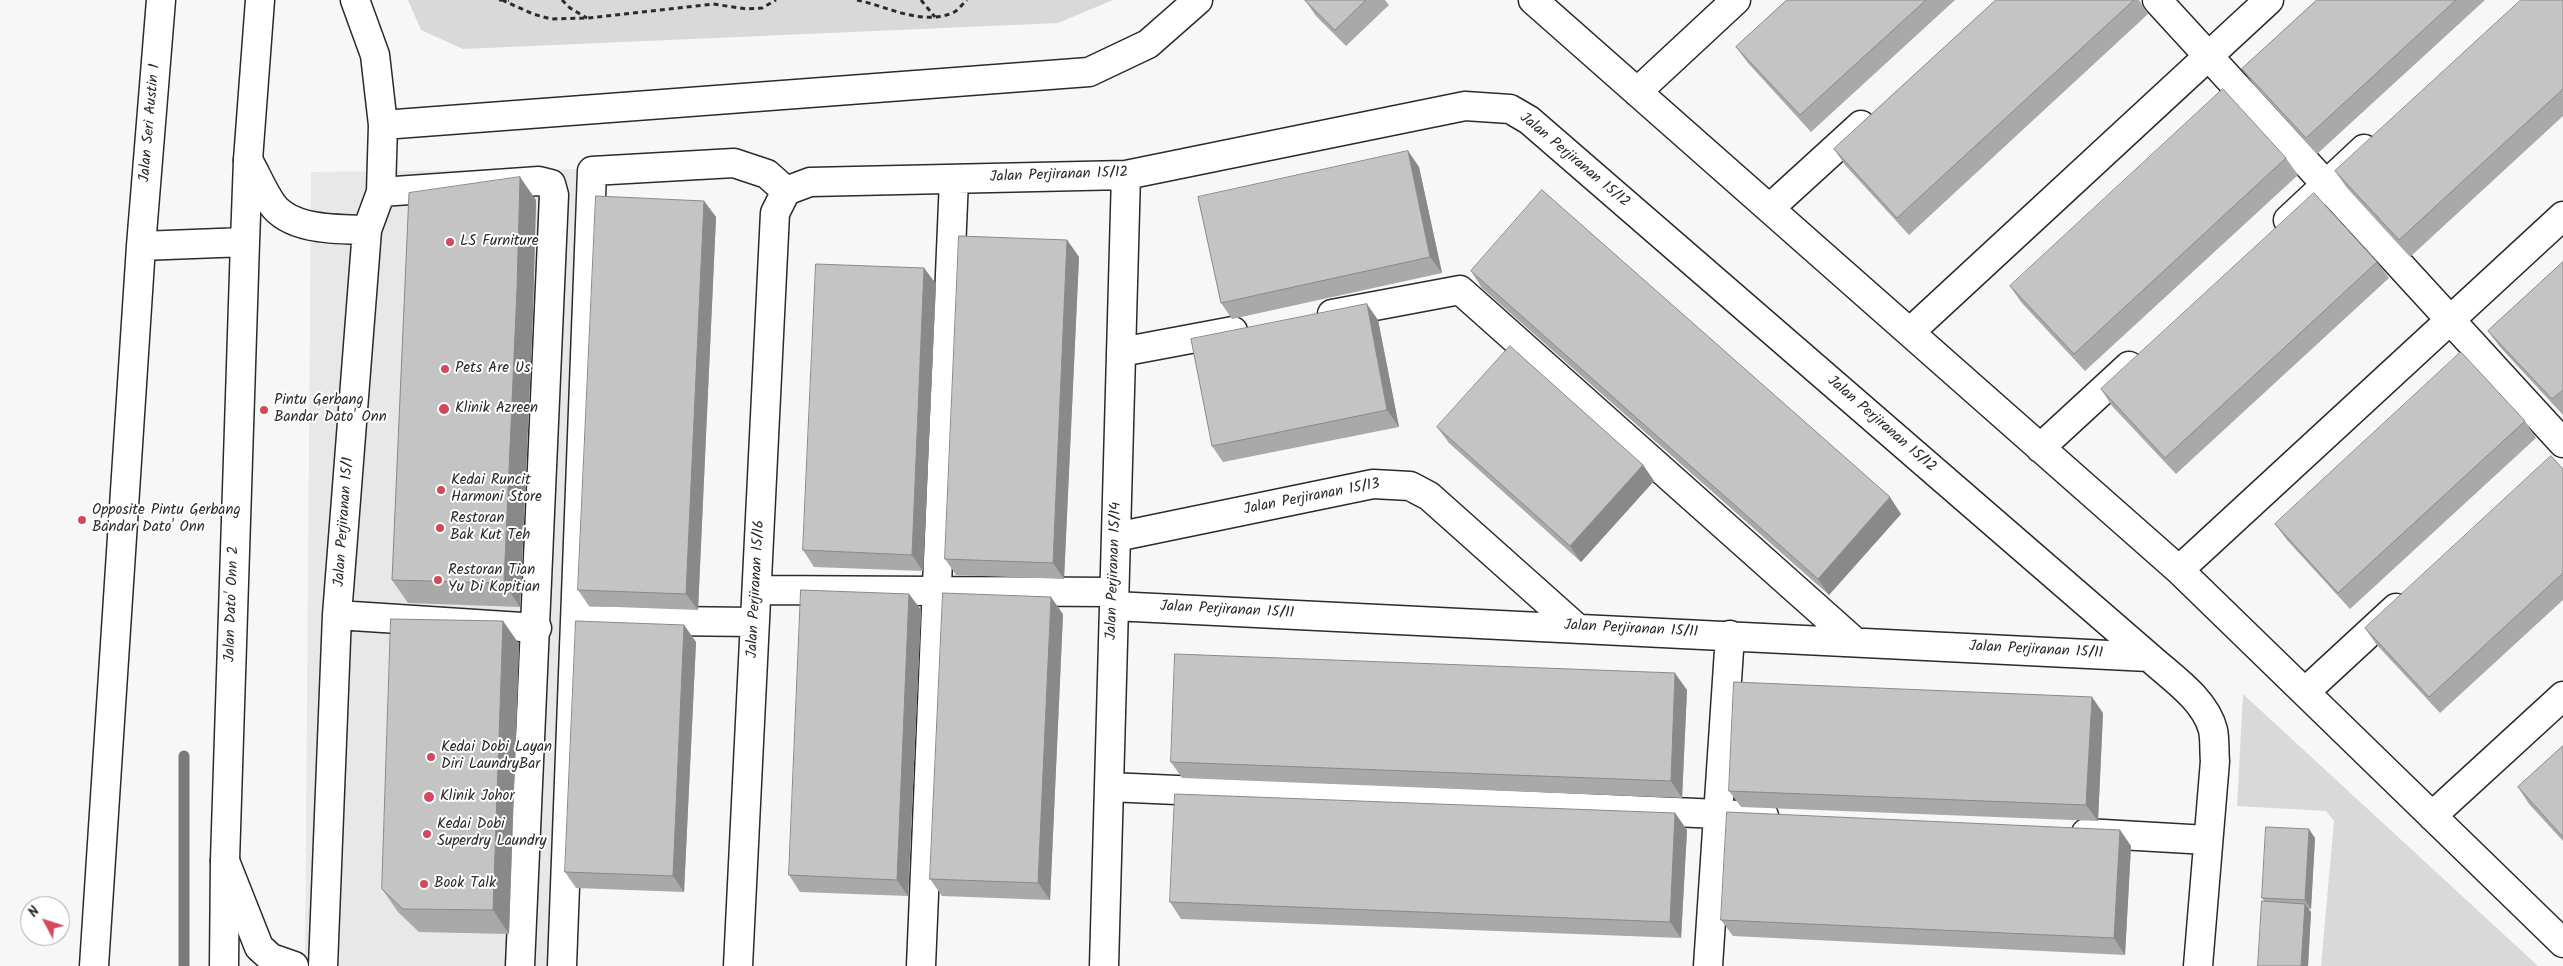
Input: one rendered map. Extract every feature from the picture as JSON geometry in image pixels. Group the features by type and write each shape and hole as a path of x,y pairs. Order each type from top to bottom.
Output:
{"street":[{"name":"Jalan Seri Austin 1","path":"141,246 161,0"},
{"path":"94,966 141,246 245,242 248,160 260,0"},
{"name":"Jalan Perjiranan 15/1","path":"323,966 337,615 367,230 381,192 383,126 375,55 355,0"},
{"path":"383,126 1089,72 1148,44 1198,0"},
{"path":"1533,0 2179,570 2562,941"},
{"path":"1637,92 1736,0"},
{"path":"2156,0 2563,443"},
{"path":"1910,332 2269,0"},
{"name":"Jalan Perjiranan 15/12","path":"790,195 954,179 1126,175 1466,106 1510,109 1529,120 2149,657 2182,687 2203,710 2213,730 2214,761 2198,966"},
{"path":"1770,208 1880,108"},
{"path":"2267,239 2383,132"},
{"path":"248,160 273,206 293,220 324,228 367,230"},
{"path":"562,966 592,170 734,163 767,174 790,195"},
{"name":"Jalan Perjiranan 15/14","path":"1104,966 1126,175"},
{"path":"921,966 954,179"},
{"path":"381,192 539,181 551,184 554,195 537,628 520,966"},
{"name":"Jalan Perjiranan 15/16","path":"738,966 757,590 790,195"},
{"path":"2179,570 2563,216"},
{"name":"Jalan Dato' Onn 2","path":"224,966 225,860 245,242"},
{"path":"1305,318 1460,290 1855,642"},
{"path":"1121,352 1257,327"},
{"path":"2040,448 2150,347"},
{"name":"Jalan Perjiranan 15/13","path":"1116,537 1373,484 1410,486 1429,496 1578,628"},
{"name":"Jalan Perjiranan 15/11","path":"757,590 937,591 1114,599 1578,628 2149,657"},
{"path":"2305,692 2413,593"},
{"path":"337,615 537,628"},
{"path":"575,620 755,622"},
{"path":"1708,966 1730,635"},
{"path":"2432,816 2563,696"},
{"path":"1109,788 1786,817"},
{"path":"2060,832 2207,840"},
{"path":"225,860 258,948 271,958 294,966"}],"path":[{"path":"501,0 509,0"},
{"path":"501,0 533,14 551,19 588,18 713,4 747,9 762,8 776,0"},
{"path":"562,0 570,8 588,18"},
{"path":"857,0 899,12 935,17 954,12 967,0"},
{"path":"921,0 935,17"}],"shaded area":[{"path":"408,0 1113,0 1058,23 463,49 421,30"},
{"path":"576,169 562,966 305,966 311,172"},
{"path":"2243,694 2538,966 2321,966 2334,821 2326,811 2237,806"}],"building":[{"path":"1305,0 1366,0 1335,30"},
{"path":"1787,0 1926,0 1800,115 1736,47"},
{"path":"1996,0 2134,0 1897,218 1834,149"},
{"path":"2317,0 2456,0 2306,138 2242,69"},
{"path":"2521,0 2563,0 2563,89 2399,240 2335,171"},
{"path":"2223,89 2286,158 2074,354 2010,286"},
{"path":"1408,151 1430,257 1221,303 1198,197"},
{"path":"520,177 504,583 392,580 409,193"},
{"path":"1542,190 1890,497 1818,579 1471,271"},
{"path":"2314,193 2377,262 2165,458 2101,389"},
{"path":"596,196 704,201 686,594 578,590"},
{"path":"959,236 1067,240 1053,563 945,559"},
{"path":"2563,262 2563,390 2552,399 2488,331"},
{"path":"816,264 924,268 912,555 803,550"},
{"path":"1367,304 1387,410 1212,446 1191,339"},
{"path":"1510,346 1643,465 1570,546 1437,427"},
{"path":"2461,352 2525,421 2338,593 2275,524"},
{"path":"2551,456 2563,469 2563,573 2429,697 2365,628"},
{"path":"801,590 909,594 897,880 789,875"},
{"path":"943,593 1051,597 1038,883 930,879"},
{"path":"391,619 503,621 493,910 403,909 382,889"},
{"path":"576,621 684,625 673,876 565,872"},
{"path":"1175,654 1675,673 1671,781 1171,762"},
{"path":"1734,682 2092,697 2086,805 1729,791"},
{"path":"2563,746 2563,837 2518,787"},
{"path":"1175,794 1675,813 1670,922 1170,902"},
{"path":"1727,812 2120,830 2114,938 1721,920"},
{"path":"2266,827 2309,829 2305,900 2262,898"},
{"path":"2262,901 2305,904 2301,966 2258,966"}],"waterway":[{"path":"184,756 184,966"}],"place":[{"name":"LS Furniture","path":"450,242"},
{"name":"Pets Are Us","path":"445,369"},
{"name":"Klinik Azreen","path":"444,409"},
{"name":"Pintu Gerbang Bandar Dato' Onn","path":"264,410"},
{"name":"Kedai Runcit Harmoni Store","path":"441,490"},
{"name":"Opposite Pintu Gerbang Bandar Dato' Onn","path":"82,520"},
{"name":"Restoran Bak Kut Teh","path":"440,528"},
{"name":"Restoran Tian Yu Di Kopitian","path":"438,580"},
{"name":"Kedai Dobi Layan Diri LaundryBar","path":"431,757"},
{"name":"Klinik Johor","path":"429,797"},
{"name":"Kedai Dobi Superdry Laundry","path":"427,834"},
{"name":"Book Talk","path":"424,884"}]}
